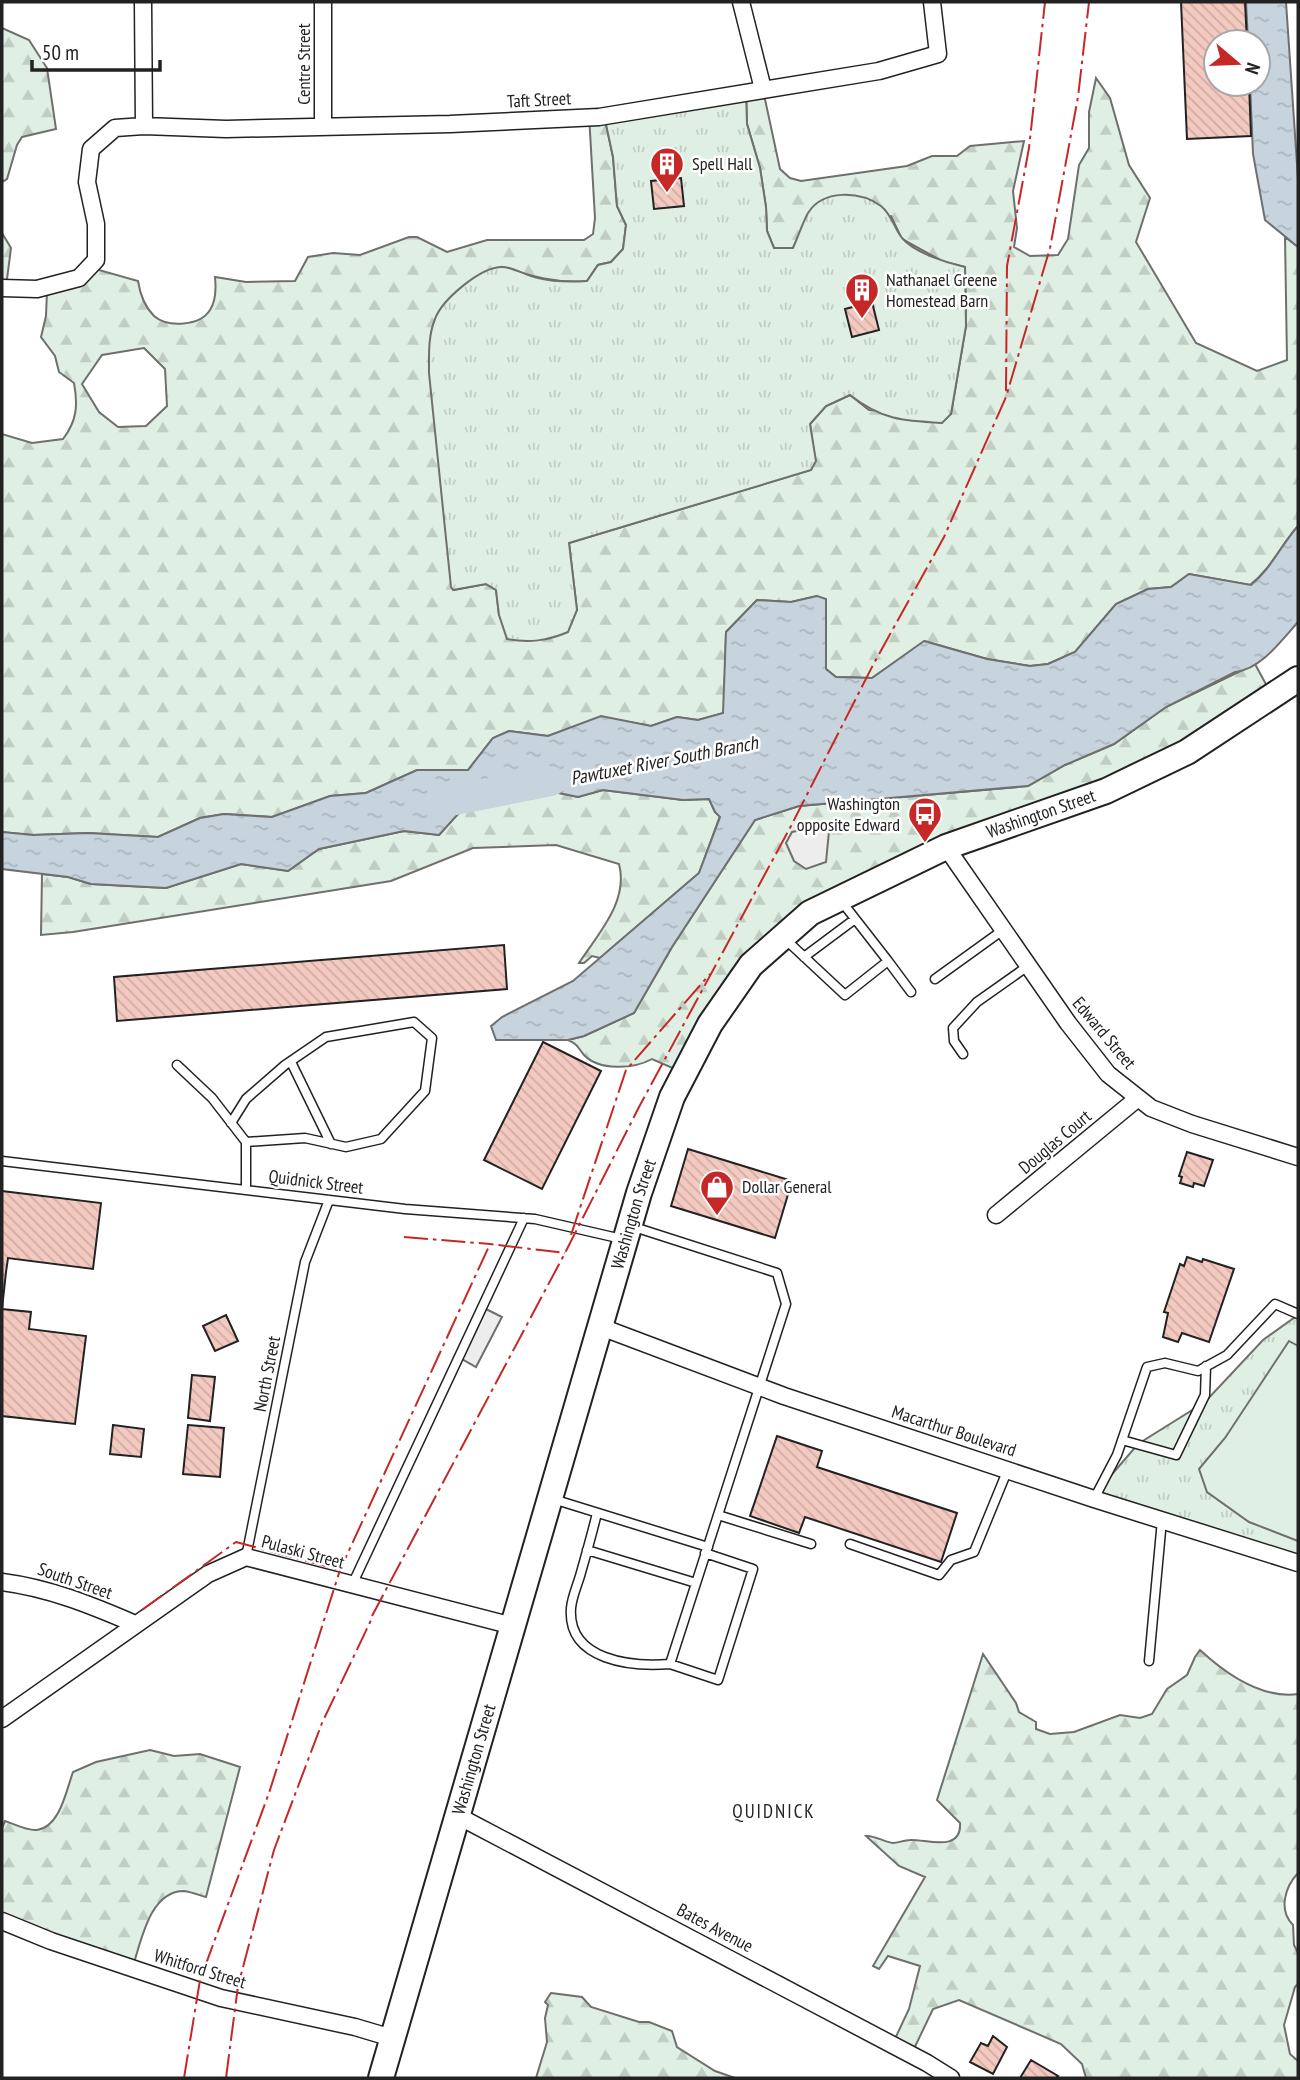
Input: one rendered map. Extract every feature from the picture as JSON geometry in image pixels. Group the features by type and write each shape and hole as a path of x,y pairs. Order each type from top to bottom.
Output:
{"main road":[{"name":"Washington Street","path":"381,2078 627,1233 671,1097 710,1024 751,965 810,913 946,847 1106,791 1176,758 1298,679"}],"street":[{"path":"143,2 144,126"},
{"name":"Centre Street","path":"323,2 323,126"},
{"path":"741,2 763,89"},
{"name":"Taft Street","path":"2,288 37,289 79,278 96,260 96,224 87,182 92,149 116,128 144,126 226,129 450,124 600,117 879,71 938,54 932,2"},
{"name":"Edward Street","path":"946,847 1028,966 1108,1074 1151,1108 1192,1124 1298,1157"},
{"name":"Douglas Court","path":"996,1215 1138,1098"},
{"name":"Macarthur Boulevard","path":"601,1327 759,1386 1094,1499 1298,1563"},
{"name":"Pulaski Street","path":"2,1719 208,1574 246,1557 513,1626"},
{"name":"South Street","path":"2,1582 34,1586 82,1601 135,1624"},
{"name":"Bates Avenue","path":"458,1816 951,2078"},
{"name":"Whitford Street","path":"2,1921 51,1941 221,1998 343,2024 392,2038"}],"lane":[{"path":"839,899 911,992"},
{"path":"804,957 855,919"},
{"path":"934,979 1003,930"},
{"path":"783,937 845,995 888,961"},
{"path":"963,1054 954,1041 953,1028 977,1002 1028,966"},
{"path":"231,1122 246,1099 326,1037 414,1022 432,1038 425,1091 382,1139 345,1147 305,1138 246,1142"},
{"path":"291,1062 331,1144"},
{"path":"177,1065 212,1098 246,1142 246,1190"},
{"name":"Quidnick Street","path":"2,1161 405,1209 524,1218 627,1233 778,1273 786,1304 759,1386"},
{"name":"North Street","path":"246,1557 305,1262 329,1200"},
{"path":"352,1585 524,1218"},
{"path":"1094,1499 1117,1455 1147,1367 1164,1363 1198,1371 1227,1355 1275,1304 1298,1314"},
{"path":"1122,1440 1176,1455 1205,1395 1206,1366"},
{"path":"670,1664 759,1386"},
{"path":"850,1544 939,1575 951,1560 974,1552 1008,1469"},
{"path":"550,1498 597,1513 706,1550 753,1569 718,1680 670,1664 645,1666 620,1662 596,1654 580,1642 571,1618 571,1606 597,1513"},
{"path":"718,1515 811,1544"},
{"path":"1149,1661 1162,1520"},
{"path":"587,1550 696,1583"}],"green space":[{"path":"2,28 29,40 47,68 56,129 22,137 7,179 2,182"},
{"path":"1096,78 1110,98 1129,165 1150,198 1136,242 1196,343 1257,371 1287,360 1285,237 1298,247 1298,526 1264,572 1250,585 1189,574 1171,587 1148,589 1116,604 1075,652 1048,664 1030,666 987,659 925,641 872,678 836,677 826,669 817,596 791,602 757,600 726,632 724,713 698,720 677,717 651,726 601,717 548,736 509,731 493,738 468,770 417,770 366,793 330,796 272,817 224,814 200,818 158,837 2,832 2,434 32,443 63,439 74,419 76,406 74,383 59,372 55,356 41,337 46,316 47,291 92,268 138,281 143,300 154,316 167,322 184,324 199,319 210,310 214,298 215,277 246,282 295,281 308,257 333,253 360,255 409,237 417,237 447,252 487,240 584,240 593,234 595,218 589,115 604,115 613,157 617,206 626,225 623,249 611,262 598,265 587,281 555,280 502,267 454,590 486,584 496,590 499,615 577,610 569,543 811,470 815,460 810,424 826,406 850,395 869,410 951,414 966,326 965,267 942,261 902,239 891,216 801,232 793,248 774,248 767,231 760,168 747,124 746,91 763,90 780,169 790,178 801,181 907,166 932,156 957,156 970,146 1024,141 1013,191 1017,228 1014,247 1030,256 1058,255 1068,239 1079,165 1089,148 1089,112","holes":["144,348 165,369 167,406 146,426 118,427 99,412 82,384 102,355"]},
{"path":"746,91 747,124 760,168 767,231 774,248 793,248 808,213 815,205 832,196 853,195 881,206 902,238 915,248 965,267 966,326 951,414 942,423 893,418 872,410 850,395 826,406 810,424 816,461 811,470 569,543 577,610 568,632 538,640 507,639 499,615 496,590 486,584 453,590 451,587 429,373 430,339 435,319 453,294 473,278 493,268 506,267 550,280 587,281 598,265 611,262 623,249 626,225 617,206 613,157 604,115"},
{"path":"2,233 11,248 6,287 2,288"},
{"path":"1255,664 1268,688 1204,743 949,847 783,937 684,1073 652,1059 636,1065 617,1067 598,1064 568,1040 584,1036 634,1013 672,947 755,820 799,806 1028,786 1065,765 1114,744 1166,707"},
{"path":"504,788 540,789 578,797 603,790 683,800 709,799 720,816 699,873 600,958 592,956 584,963 579,963 603,929 616,904 621,878 619,864 556,845 473,848 391,881 41,935 42,874 68,877 91,884 166,888 241,864 288,871 319,849 404,831 439,835 475,799"},
{"path":"1298,1315 1298,1564 1097,1498 1107,1480 1138,1444 1205,1402 1263,1340"},
{"path":"1289,1341 1298,1346 1298,1541 1249,1522 1207,1492 1199,1469 1225,1438"},
{"path":"1200,1650 1221,1668 1258,1689 1284,1695 1298,1694 1298,1873 1287,1892 1285,1906 1288,1919 1293,1925 1294,1945 1298,1953 1298,1984 1284,2025 1290,2054 1298,2061 1298,2078 1086,2078 1082,2064 1061,2044 959,2000 933,2009 911,2055 893,2043 909,2009 920,1966 888,1956 879,1969 873,1966 925,1877 899,1866 866,1836 893,1843 910,1840 942,1842 955,1838 959,1832 960,1823 937,1800 983,1654 1016,1703 1019,1712 1036,1722 1036,1729 1050,1734 1074,1732 1120,1715 1140,1718 1152,1714 1167,1689 1187,1675"},
{"path":"150,1750 174,1756 200,1754 240,1767 206,1897 184,1891 172,1893 162,1900 148,1920 132,1969 2,1923 2,1828 5,1821 29,1829 45,1827 57,1815 73,1772 96,1762"},
{"path":"551,1993 582,1997 591,2007 672,2031 677,2047 715,2071 735,2078 536,2078 547,2042 545,2018 548,2005 545,2002"}],"shaded area":[{"path":"807,829 829,831 826,862 806,869 794,861 786,843 792,832"},
{"path":"486,1309 502,1317 476,1367 462,1359"}],"water":[{"path":"1246,2 1286,2 1298,179 1298,247 1265,220 1253,154 1251,98 1272,98 1272,28 1247,28"},
{"path":"1298,526 1298,622 1262,660 1166,707 1114,744 1065,765 1028,786 799,806 755,820 672,947 634,1013 584,1036 568,1040 496,1040 491,1026 502,1017 573,981 699,873 720,817 709,799 683,800 603,790 578,797 540,789 488,790 468,803 439,835 404,831 319,849 288,871 241,864 166,888 91,884 68,877 2,869 2,832 158,837 200,818 224,814 272,817 330,796 366,793 417,770 468,770 493,738 509,731 548,736 601,716 651,726 677,717 698,720 723,713 726,632 757,600 791,602 817,596 826,599 826,669 836,677 872,678 924,641 987,659 1030,666 1048,664 1075,652 1116,604 1148,589 1171,587 1189,574 1251,585"}],"building":[{"path":"1181,2 1245,2 1246,28 1202,28 1202,98 1250,98 1251,136 1187,139"},
{"name":"Spell Hall","path":"681,178 684,206 654,209 651,181"},
{"name":"Nathanael Greene Homestead Barn","path":"872,302 879,330 852,337 845,309"},
{"path":"504,945 507,989 117,1021 114,977"},
{"path":"543,1042 601,1071 542,1189 484,1160"},
{"path":"688,1149 792,1181 775,1238 671,1206"},
{"path":"1187,1152 1213,1160 1204,1186 1194,1183 1193,1187 1180,1183 1182,1177 1179,1176"},
{"path":"2,1191 101,1203 93,1269 8,1258 2,1309"},
{"path":"1187,1257 1234,1269 1209,1342 1182,1333 1178,1342 1163,1337 1168,1313 1164,1312 1180,1264 1184,1266"},
{"path":"2,1309 31,1312 29,1329 86,1336 75,1424 2,1416"},
{"path":"226,1315 238,1341 215,1351 203,1326"},
{"path":"192,1375 215,1377 210,1421 188,1418"},
{"path":"113,1425 144,1429 141,1457 110,1454"},
{"path":"188,1425 224,1428 220,1477 183,1474"},
{"path":"777,1436 822,1451 817,1467 957,1513 941,1562 805,1517 799,1533 750,1516"},
{"path":"993,2036 1007,2047 993,2074 970,2062 981,2043 988,2046"},
{"path":"1031,2060 1058,2076 1020,2078"}],"waterway":[{"name":"Pawtuxet River South Branch","path":"445,802 551,781"}],"power":[{"path":"1006,391 1007,266 1029,148 1045,2"},
{"path":"372,1616 565,1253 639,1107 791,826 873,665 944,537 1006,397 1050,248 1078,97 1089,2"},
{"path":"571,1235 626,1070 710,974"},
{"path":"404,1237 490,1244"},
{"path":"184,2078 200,1980 269,1793 340,1570 490,1244 565,1253"},
{"path":"142,1610 236,1542 340,1570"},
{"path":"226,2078 238,1986 274,1850 322,1723 373,1616"}],"place":[{"name":"Spell Hall","path":"667,194"},
{"name":"Nathanael Greene Homestead Barn","path":"862,320"},
{"name":"Washington opposite Edward","path":"925,844"},
{"name":"Dollar General","path":"717,1217"}],"district":[{"name":"QUIDNICK","path":"774,1811"}]}
